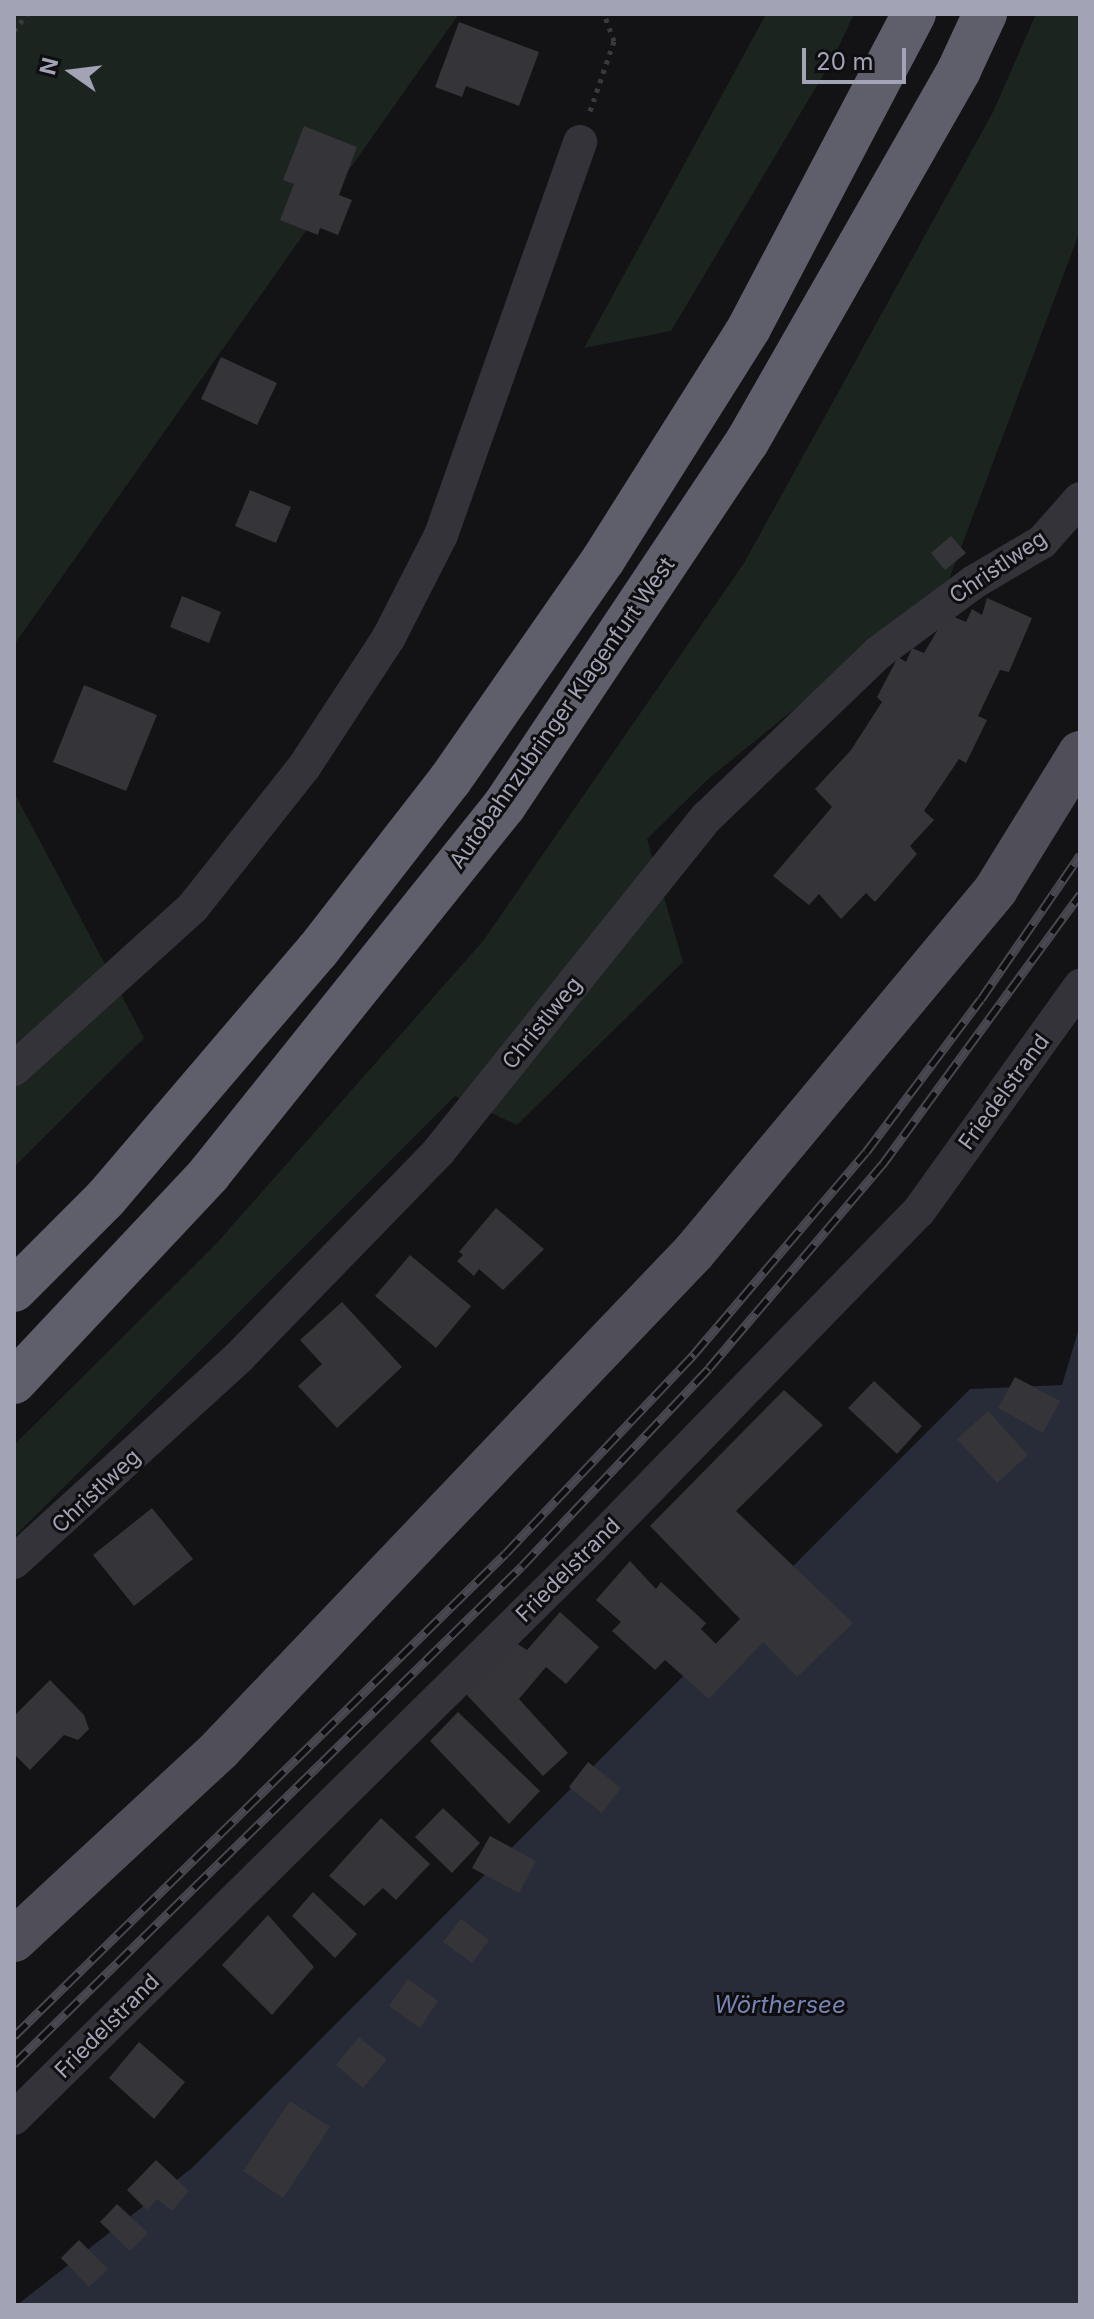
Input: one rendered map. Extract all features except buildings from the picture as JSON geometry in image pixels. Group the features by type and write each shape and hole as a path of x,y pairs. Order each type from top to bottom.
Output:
{"highway":[{"path":"14,1290 106,1198 318,950 450,780 603,560 749,328 914,14"},
{"name":"Autobahnzubringer Klagenfurt West","path":"14,1382 209,1174 504,806 747,442 959,70 985,14"}],"main road":[{"path":"14,1940 220,1749 694,1252 996,889 1080,753"}],"street":[{"path":"14,1069 193,907 304,767 389,637 441,535 580,142"},
{"name":"Christlweg","path":"14,1562 239,1357 439,1151 706,818 878,653 974,582 1042,542 1080,499"},
{"name":"Friedelstrand","path":"14,2118 592,1547 919,1211 1080,986"}],"path":[{"path":"14,31 27,14"},
{"path":"580,142 614,41 604,14"}],"shaded area":[{"path":"14,14 459,14 14,645"},
{"path":"766,14 854,14 834,57 671,331 584,348"},
{"path":"1036,14 1080,14 1080,231 947,585 707,780 647,839 683,962 517,1125 455,1096 14,1537 14,1445 216,1244 483,941 744,563 993,112"},
{"path":"14,792 144,1038 14,1167"}],"water":[{"name":"Wörthersee","path":"1080,1325 1080,2305 17,2305 192,2168 970,1389 1062,1385"}],"railway":[{"path":"14,2036 506,1553 694,1354 866,1152 981,999 1080,855"},
{"path":"14,2064 522,1566 709,1368 882,1165 1080,894"}]}
